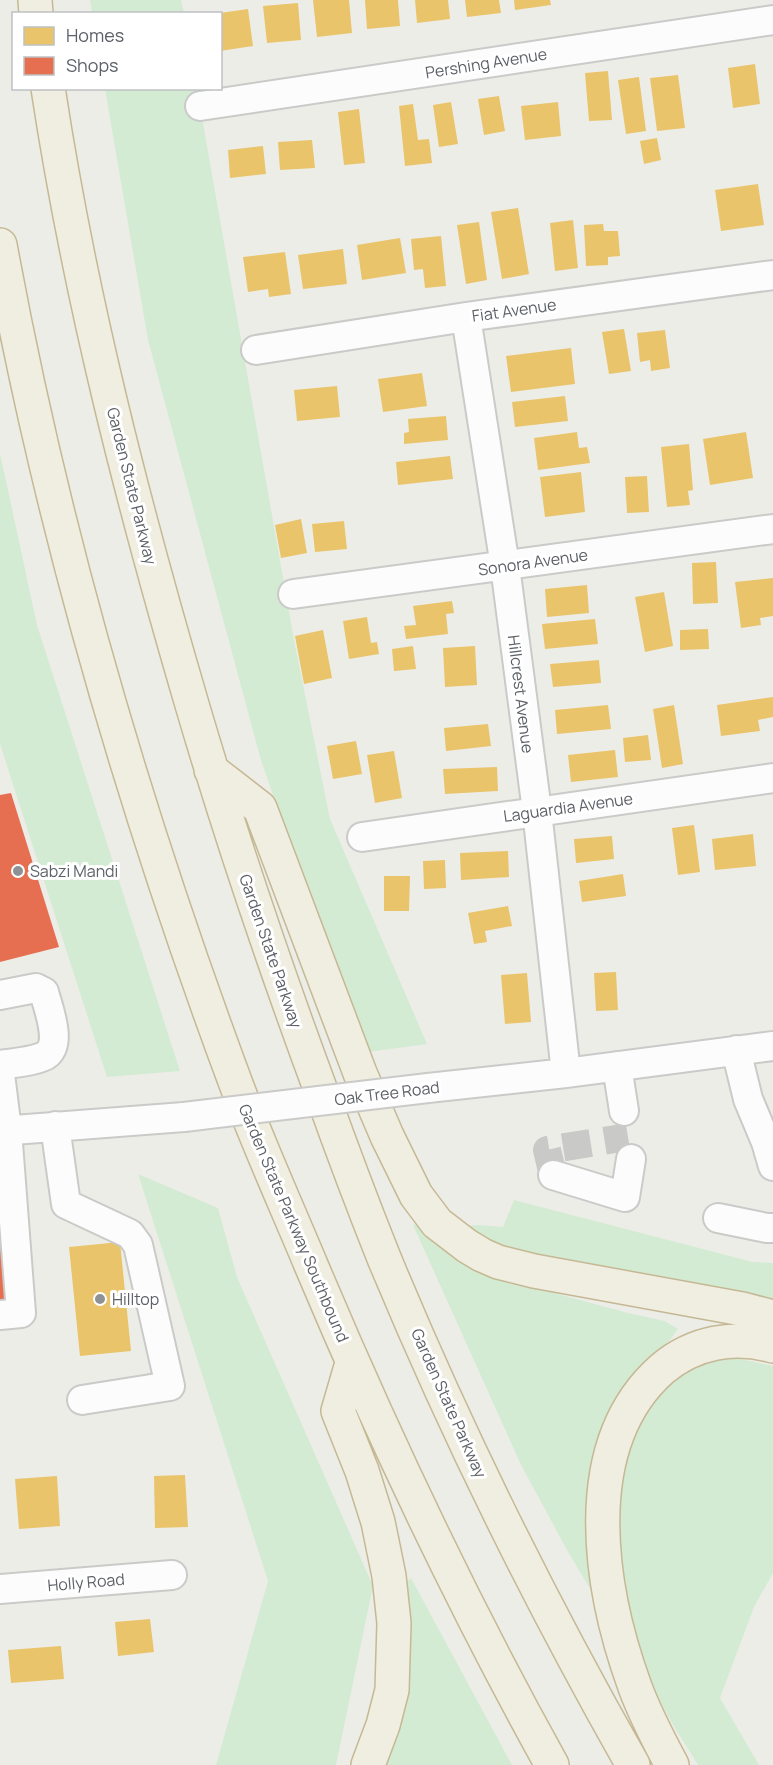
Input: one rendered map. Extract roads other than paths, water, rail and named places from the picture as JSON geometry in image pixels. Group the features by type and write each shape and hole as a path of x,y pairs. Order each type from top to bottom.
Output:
{"highway":[{"name":"Garden State Parkway","path":"48,90 72,231 125,465 166,618 235,848 287,1000 385,1259 449,1406 553,1620 633,1765"},
{"name":"Garden State Parkway Southbound","path":"0,245 20,346 56,502 119,733 166,883 236,1084 352,1363"},
{"path":"212,770 260,808 369,1094 405,1176 437,1223 452,1236 482,1255 506,1264 773,1317"},
{"path":"672,1765 635,1686 610,1595 603,1533 604,1496 609,1462 621,1428 636,1399 654,1376 678,1358 691,1350 720,1342 749,1341 773,1346"},
{"path":"352,1363 338,1411 362,1471 378,1522 389,1576 394,1623 392,1690 383,1725 368,1765"},
{"path":"352,1363 440,1550 552,1765"}],"street":[{"name":"Pershing Avenue","path":"200,106 773,20"},
{"name":"Fiat Avenue","path":"256,350 466,317 773,275"},
{"name":"Hillcrest Avenue","path":"466,317 505,566 537,811 566,1072"},
{"name":"Sonora Avenue","path":"293,594 773,529"},
{"name":"Laguardia Avenue","path":"362,837 773,778"},
{"path":"0,994 36,988 44,992 54,1030 54,1043 50,1052 44,1057 0,1065"},
{"name":"Oak Tree Road","path":"3,1130 184,1117 773,1046"},
{"path":"736,1050 748,1099 766,1142 773,1166"},
{"path":"617,1066 624,1111"},
{"path":"0,1074 3,1130 21,1313 0,1315"},
{"path":"55,1126 66,1204 130,1234 138,1245 170,1386 82,1400"},
{"path":"552,1175 625,1197 631,1159"},
{"path":"718,1218 773,1228"},
{"name":"Holly Road","path":"0,1589 172,1575"}],"tunnel":[{"path":"553,1175 547,1150 628,1137"}],"place":[{"name":"Sabzi Mandi","path":"18,871"},
{"name":"Hilltop","path":"100,1299"}]}
